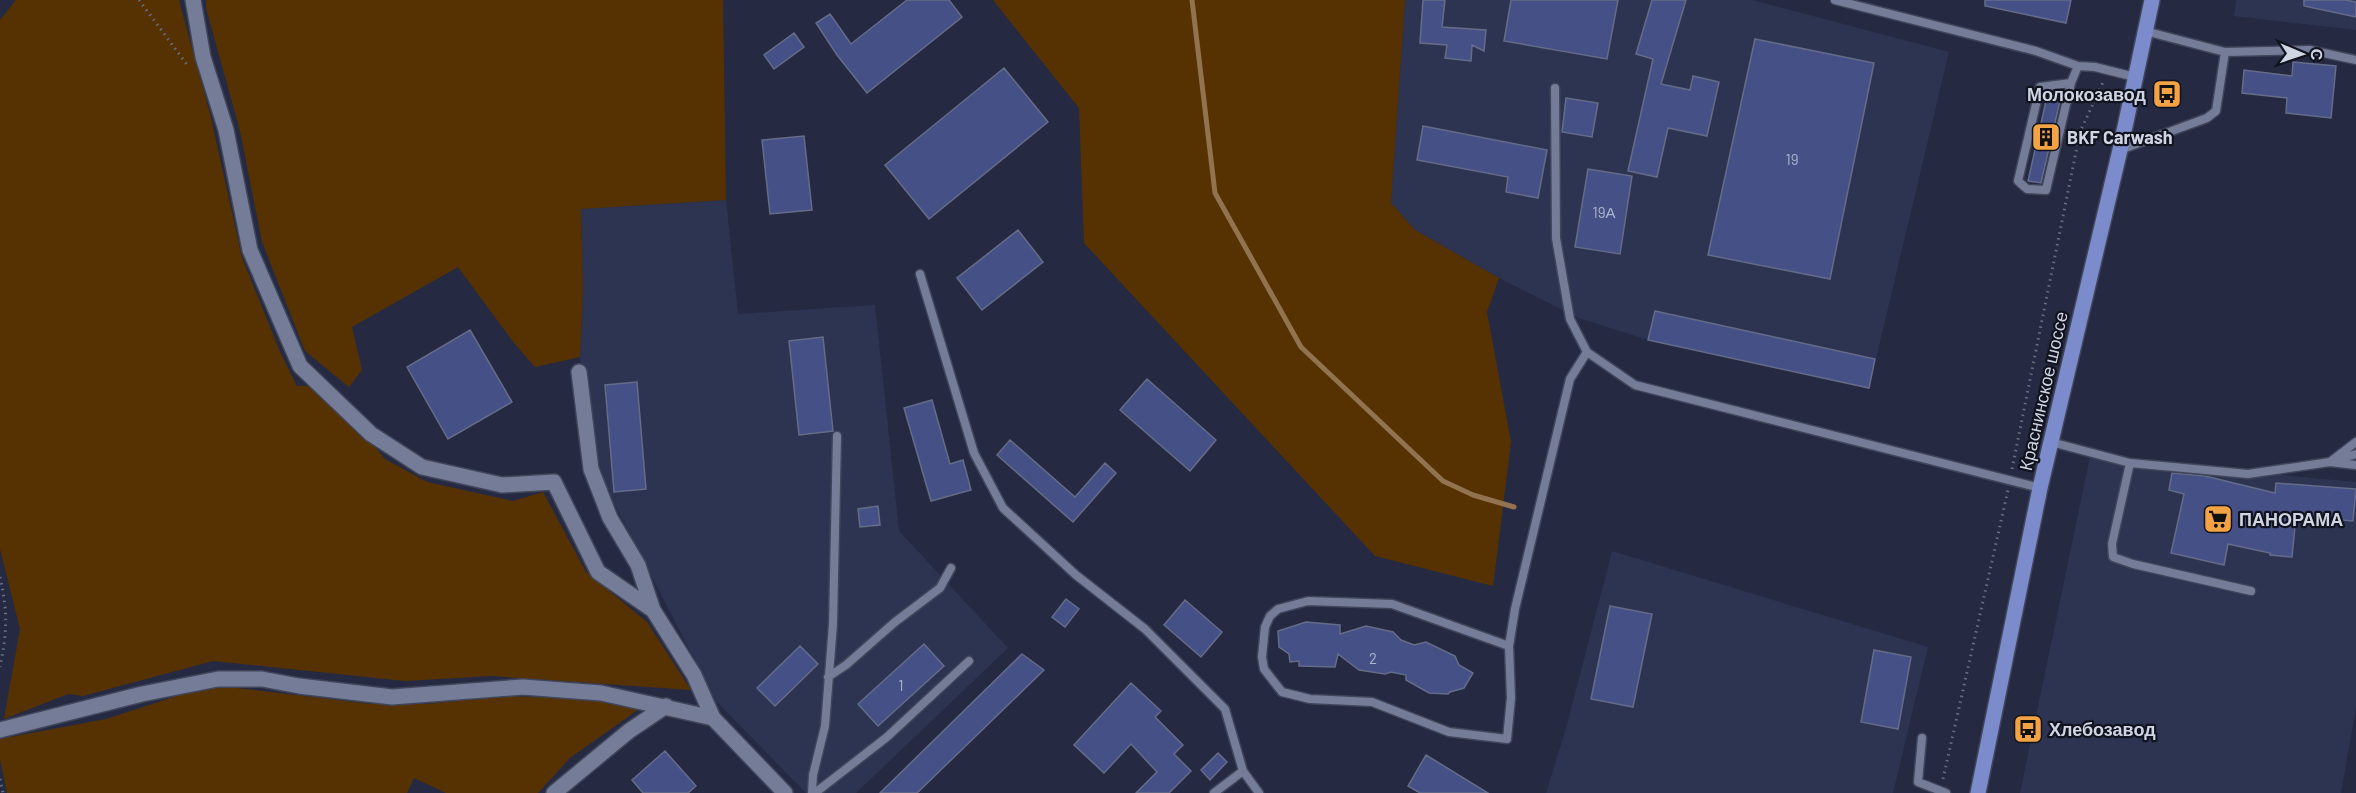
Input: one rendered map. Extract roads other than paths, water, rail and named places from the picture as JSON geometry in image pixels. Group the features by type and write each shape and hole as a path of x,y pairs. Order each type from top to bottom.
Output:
{"main road":[{"name":"Краснинское шоссе","path":"1978,793 2040,488 2120,150 2152,0"}],"street":[{"path":"193,0 203,57 226,130 250,250 300,366 371,434 422,467 502,485 554,482 597,572 653,610"},
{"path":"579,372 591,469 610,518 638,565 653,610 694,675 713,718 784,793"},
{"path":"0,730 142,694 218,678 262,679 299,686 392,697 523,687 601,693 713,718"},
{"path":"554,793 629,731 666,706"}],"lane":[{"path":"1835,0 2036,51 2078,66 2136,77"},
{"path":"2145,31 2225,52 2310,50 2356,60"},
{"path":"2120,150 2208,118 2216,111 2225,52"},
{"path":"2071,83 2049,84 2040,87 2018,181 2027,189 2046,190 2071,83 2078,66"},
{"path":"1555,88 1556,238 1570,319 1587,352 1635,385 2040,488"},
{"path":"920,274 974,453 1003,508 1076,576 1145,629 1225,710 1243,771 1259,793"},
{"path":"1509,645 1392,604 1308,601 1278,609 1270,616 1265,627 1262,657 1264,669 1282,692 1310,699 1372,702 1449,732 1507,739 1511,698 1509,645 1515,609 1570,379 1587,352"},
{"path":"813,793 813,775 825,726 834,613 837,436"},
{"path":"2051,442 2130,463 2248,474 2330,462 2356,454"},
{"path":"2330,462 2356,442"},
{"path":"2330,462 2356,465"},
{"path":"2130,463 2112,544 2113,557 2133,564 2251,591"},
{"path":"828,677 846,666 895,622 940,588 951,568"},
{"path":"813,793 887,738 969,661"},
{"path":"1922,738 1918,782 1944,792"},
{"path":"1214,793 1243,771"}],"waterway":[{"path":"1192,0 1215,193 1301,347 1443,481 1473,495 1514,507"}],"place":[{"name":"Молокозавод","path":"2167,94"},
{"name":"BKF Carwash","path":"2046,137"},
{"name":"ПАНОРАМА","path":"2218,519"},
{"name":"Хлебозавод","path":"2028,729"}]}
